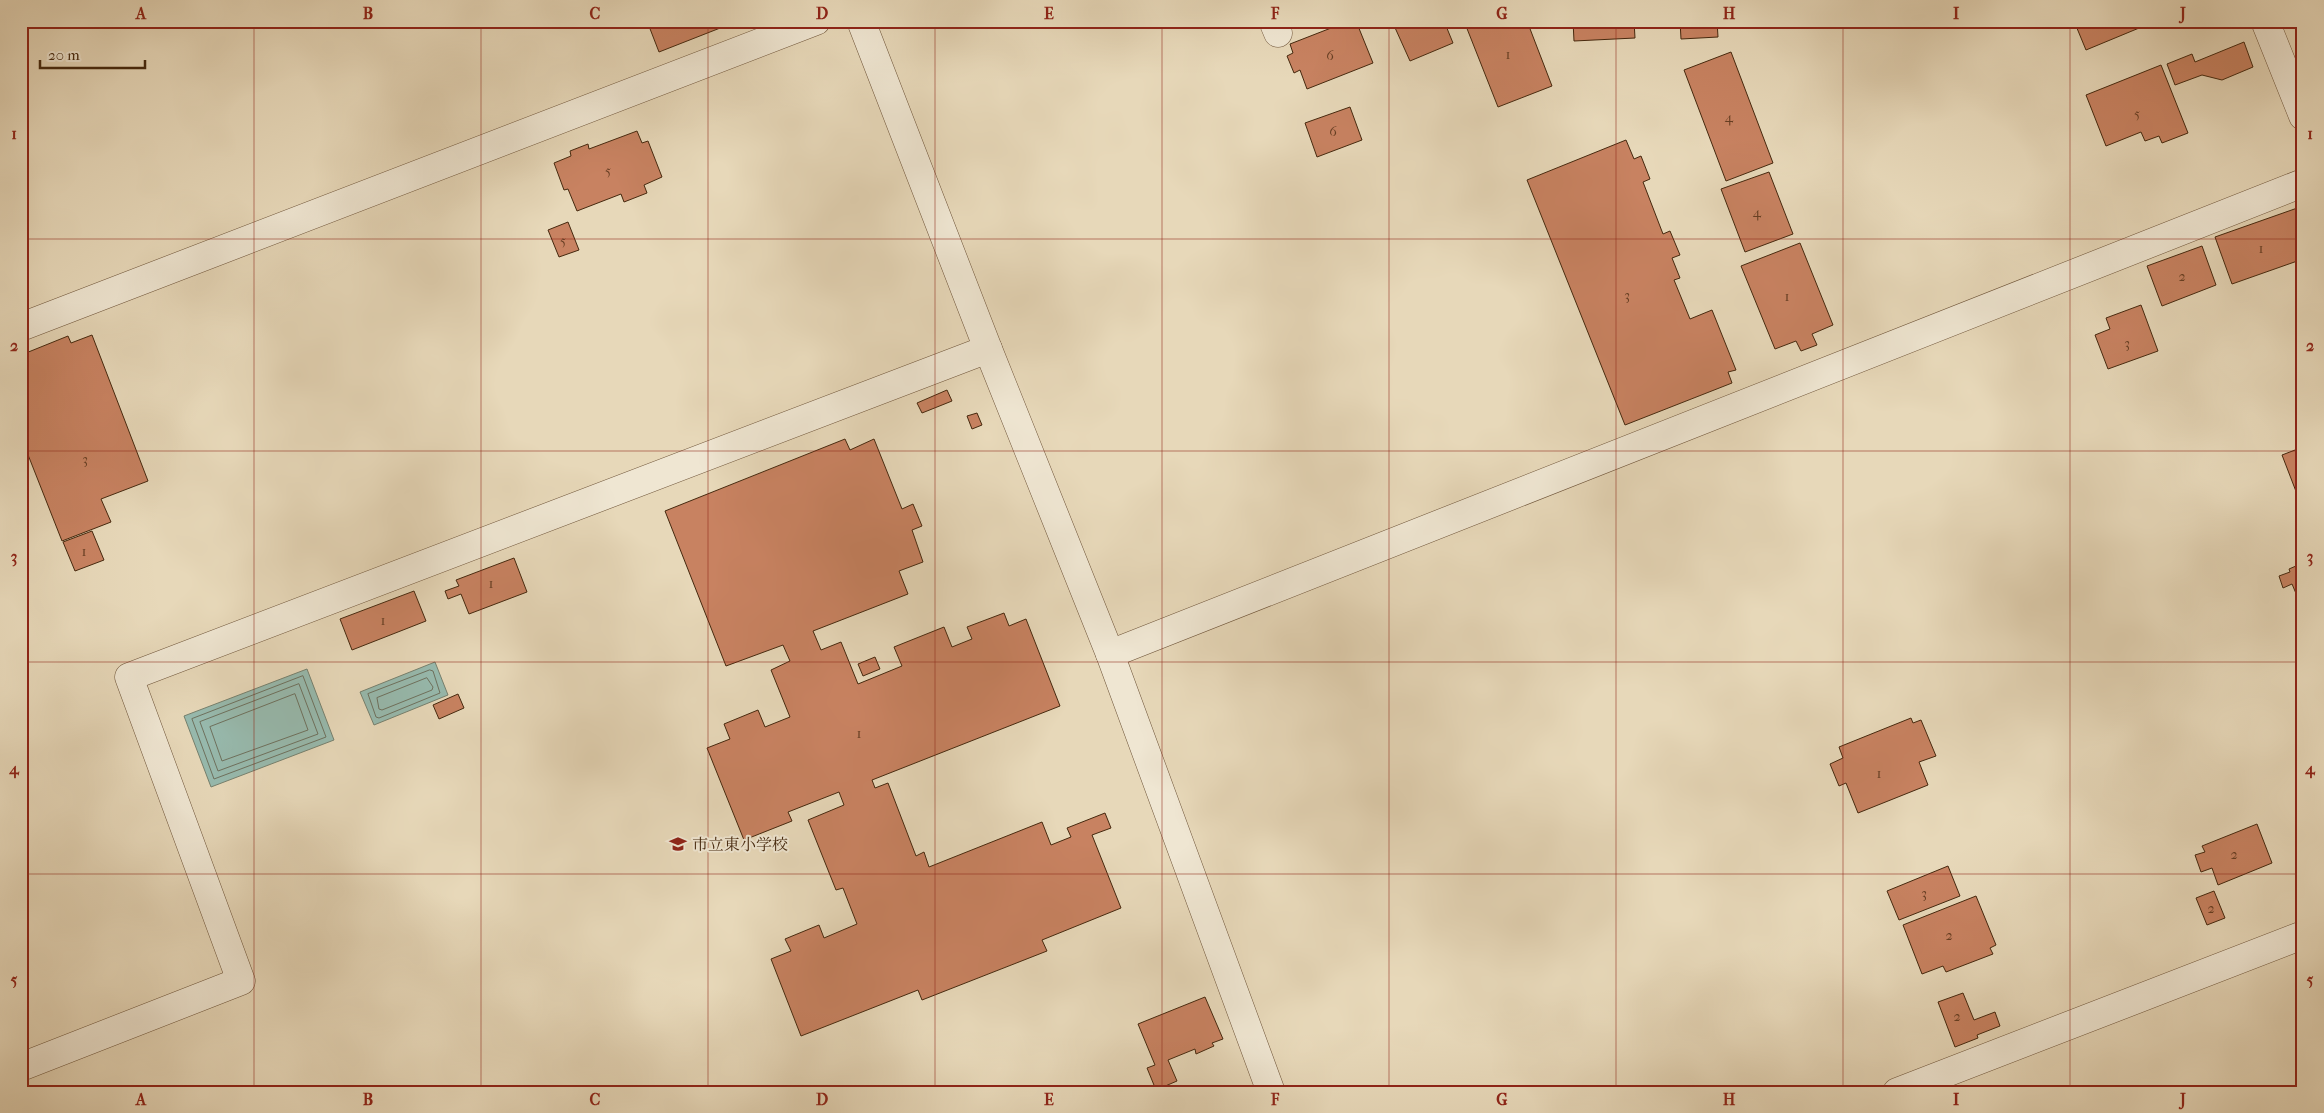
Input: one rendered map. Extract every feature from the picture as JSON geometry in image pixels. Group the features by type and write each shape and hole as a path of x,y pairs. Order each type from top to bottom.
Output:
{"street":[{"path":"21,327 816,21"},
{"path":"861,21 988,349 1110,654 1271,1092"},
{"path":"2266,21 2303,116"},
{"path":"1110,654 2303,183"},
{"path":"21,1067 240,981 129,677 988,349"},
{"path":"1897,1092 2303,935"}],"water":[{"path":"435,662 448,695 374,725 360,692"},
{"path":"307,669 334,740 211,787 184,716"}],"building":[{"path":"647,21 738,21 659,52"},
{"path":"1349,21 1356,21 1373,63 1307,89 1300,70 1294,73 1287,56 1293,53 1290,44"},
{"path":"1392,21 1444,21 1453,43 1410,61"},
{"path":"1464,21 1527,21 1552,86 1498,107"},
{"path":"1573,21 1634,21 1635,38 1574,41"},
{"path":"1680,21 1717,21 1718,37 1681,39"},
{"path":"2074,21 2156,21 2086,50"},
{"path":"2244,42 2253,67 2222,80 2202,75 2175,85 2167,64 2192,54 2195,62"},
{"path":"1731,52 1773,163 1726,181 1684,70"},
{"path":"2161,65 2188,133 2162,143 2159,136 2145,141 2141,132 2106,146 2086,95"},
{"path":"1350,107 1362,140 1317,157 1305,123"},
{"path":"637,131 642,143 648,141 662,177 644,185 647,193 624,202 621,194 577,211 568,189 564,190 554,163 571,156 570,151 588,144 589,149"},
{"path":"1626,140 1634,159 1641,156 1650,179 1643,182 1663,234 1670,231 1680,255 1672,258 1680,278 1674,280 1690,319 1712,310 1736,370 1728,372 1732,383 1625,425 1527,180"},
{"path":"1769,172 1793,234 1745,252 1721,189"},
{"path":"2303,206 2303,259 2232,284 2215,237"},
{"path":"568,222 579,250 559,257 548,230"},
{"path":"1800,243 1833,325 1812,334 1817,345 1801,351 1796,341 1775,349 1741,266"},
{"path":"2202,246 2216,285 2162,306 2147,266"},
{"path":"2141,305 2158,351 2108,369 2095,335 2110,329 2106,318"},
{"path":"92,335 148,481 101,499 111,522 62,541 21,437 21,355 68,336 71,343"},
{"path":"947,390 952,401 922,413 917,403"},
{"path":"977,413 982,425 972,429 967,416"},
{"path":"845,439 850,450 874,439 902,509 913,504 922,526 912,530 923,562 899,571 908,594 813,631 821,650 841,642 858,684 902,666 894,647 944,627 952,647 972,639 967,627 1004,613 1009,626 1026,619 1060,706 872,780 875,788 888,783 916,856 924,852 929,867 1042,822 1051,845 1071,837 1067,828 1105,813 1111,828 1092,835 1121,908 1042,940 1047,951 922,1000 918,990 801,1036 771,959 791,951 785,939 819,925 824,938 857,924 843,888 836,890 808,820 844,805 839,792 788,812 792,821 744,840 707,748 730,739 724,724 758,710 765,727 790,717 771,670 790,661 783,645 726,666 665,511"},
{"path":"2303,447 2303,507 2302,507 2282,455"},
{"path":"92,531 104,560 75,571 63,542"},
{"path":"514,558 527,592 469,614 461,594 448,599 445,591 459,586 456,580"},
{"path":"2303,563 2303,610 2292,584 2283,588 2279,576 2290,572 2289,569"},
{"path":"414,591 426,621 352,650 340,619"},
{"path":"2303,644 2303,659 2298,646"},
{"path":"875,657 880,669 863,676 858,664"},
{"path":"458,694 464,708 439,719 433,705"},
{"path":"1911,718 1913,723 1921,720 1936,756 1919,762 1928,785 1858,813 1846,783 1839,786 1830,764 1843,758 1839,747"},
{"path":"2303,805 2303,820 2298,807"},
{"path":"2257,824 2272,863 2218,885 2212,868 2201,872 2195,855 2205,852 2202,846"},
{"path":"1948,866 1960,896 1899,920 1887,891"},
{"path":"2214,891 2225,918 2207,925 2196,898"},
{"path":"1976,896 1996,945 1990,948 1993,954 1946,972 1943,966 1922,974 1903,925"},
{"path":"1963,993 1974,1020 1995,1012 2000,1026 1977,1035 1978,1038 1955,1047 1938,1002"},
{"path":"1205,997 1223,1039 1212,1043 1214,1046 1196,1054 1195,1049 1168,1060 1177,1081 1156,1090 1147,1068 1155,1065 1138,1024"}],"place":[{"name":"市立東小学校","path":"678,844"}]}
